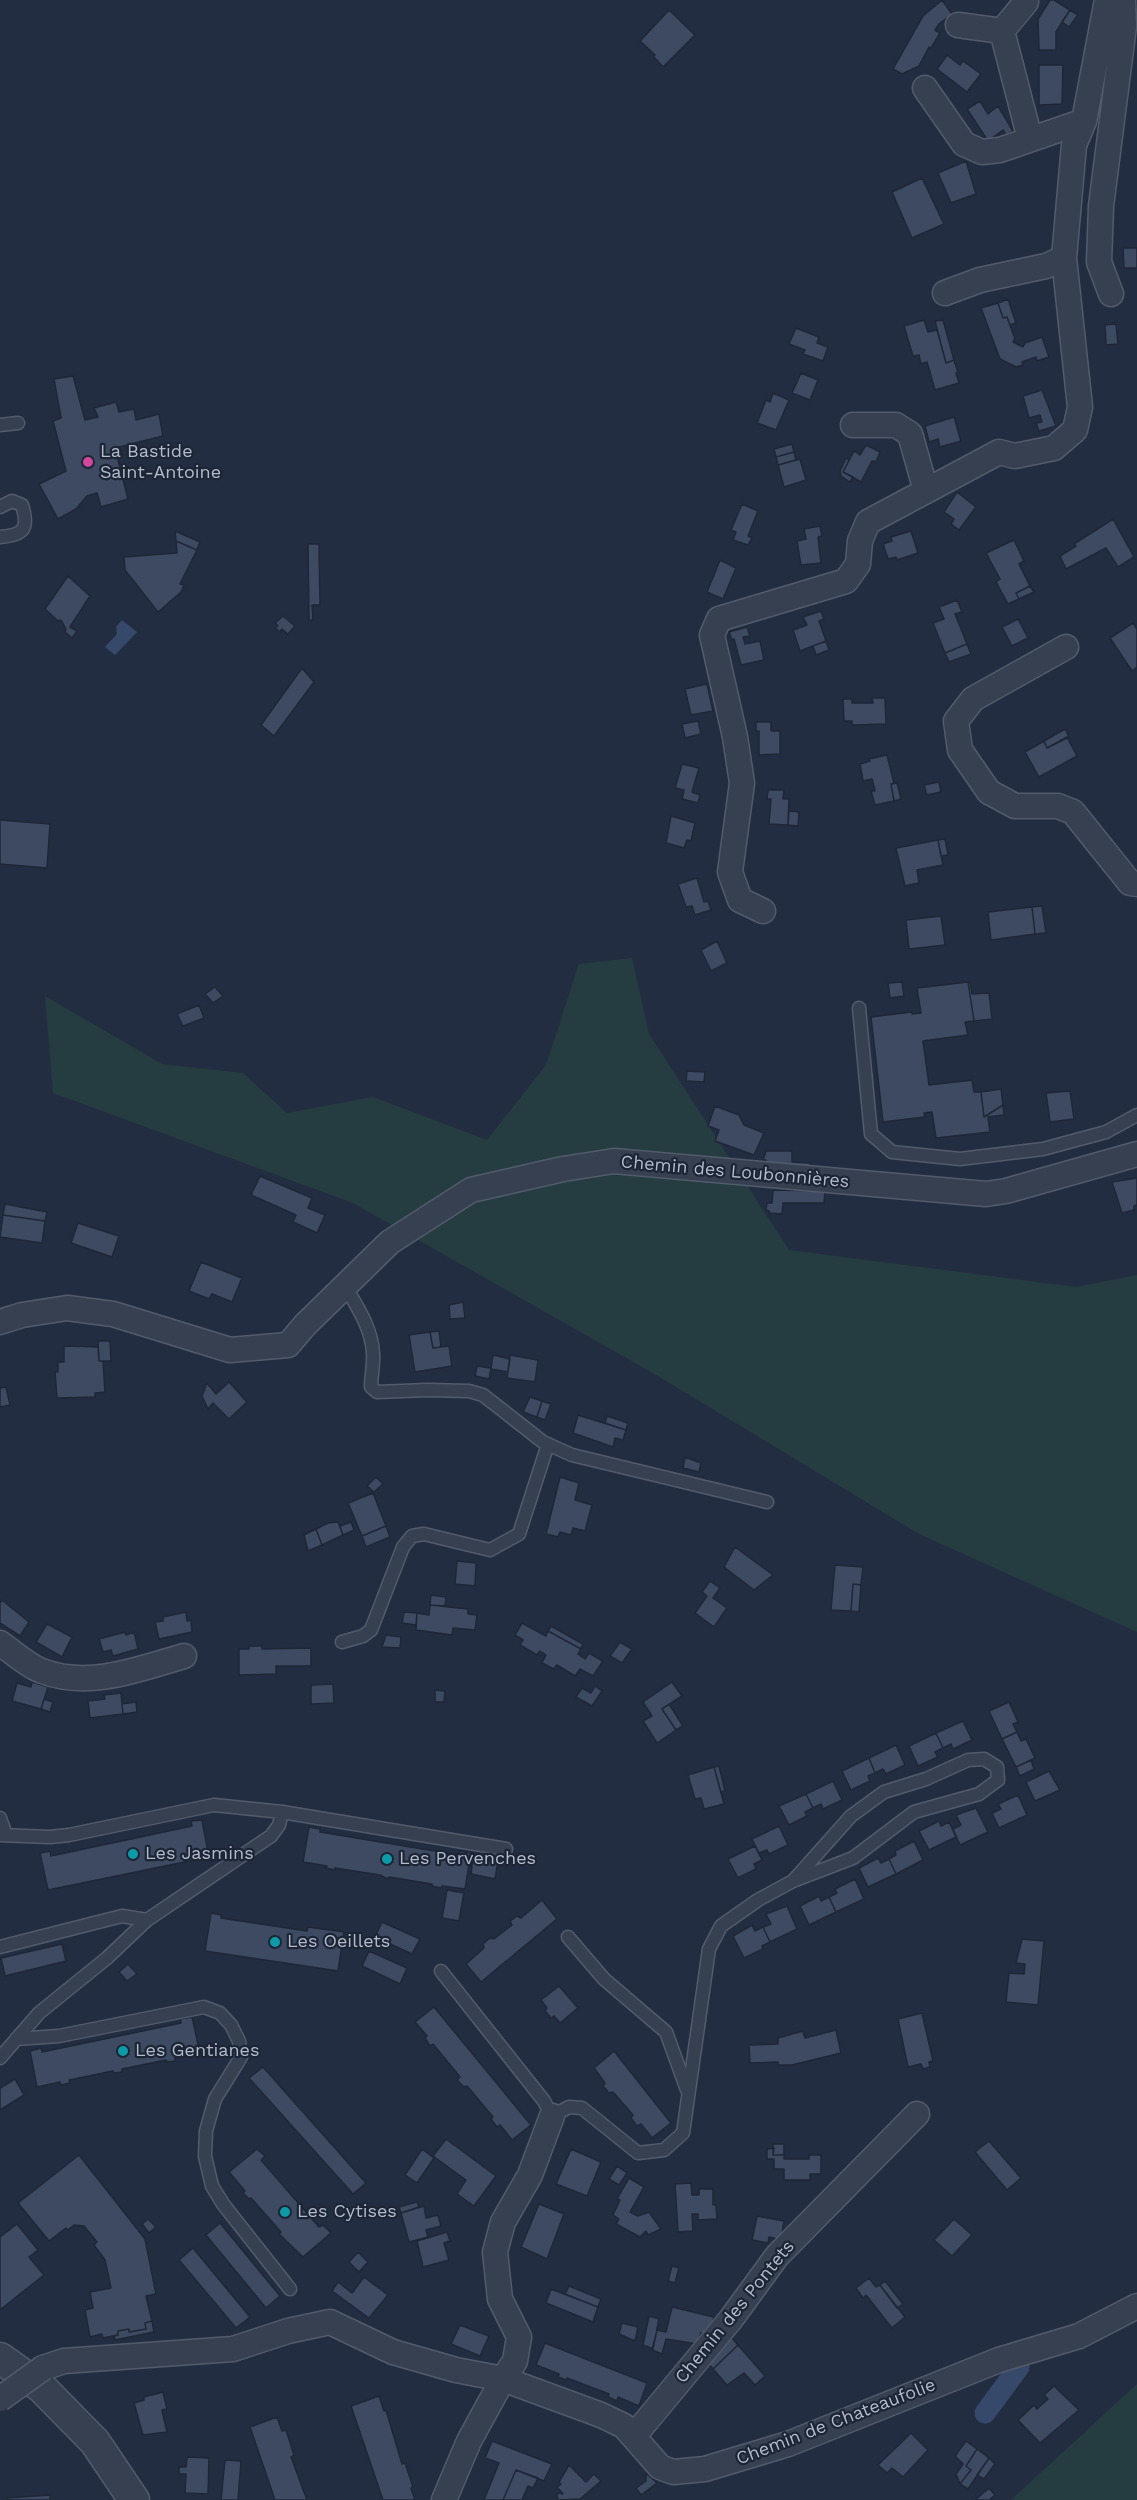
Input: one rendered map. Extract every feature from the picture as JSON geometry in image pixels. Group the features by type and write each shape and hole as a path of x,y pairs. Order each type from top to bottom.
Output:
{"street":[{"path":"763,911 740,900 730,872 742,783 735,737 712,635 719,619 846,581 858,564 861,541 867,522 999,452 1015,456 1054,448 1075,430 1080,407 1064,258 1074,145 1084,121 1107,0"},
{"path":"1111,294 1099,261 1101,206 1124,27 1123,0"},
{"path":"1002,32 1026,2"},
{"path":"958,26 1002,32"},
{"path":"1002,32 1030,139"},
{"path":"925,88 964,144 982,152 1000,150 1084,121"},
{"path":"945,293 980,280 1046,266 1064,258"},
{"path":"853,425 896,425 910,434 926,491"},
{"path":"1066,647 973,699 956,721 960,750 989,792 1015,806 1058,806 1073,812 1130,883 1137,884"},
{"name":"Chemin des Loubonnières","path":"0,1322 22,1315 67,1308 113,1314 230,1350 288,1345 305,1325 390,1242 471,1190 563,1169 614,1161 986,1194 1006,1191 1137,1154"},
{"path":"0,1643 41,1671 81,1680 132,1672 184,1656"},
{"name":"Chemin des Pontets","path":"634,2436 731,2319 777,2256 917,2114"},
{"path":"444,2500 469,2441 515,2361 519,2337 500,2299 495,2252 503,2222 530,2175 552,2116"},
{"name":"Chemin de Chateaufolie","path":"0,2399 44,2368 64,2361 234,2349 288,2331 330,2322 393,2352 456,2370 503,2379 601,2415 624,2426 660,2467 673,2472 705,2469 788,2444 999,2360 1079,2336 1137,2306"},
{"path":"0,2358 41,2387 87,2434 134,2500"}],"lane":[{"path":"0,425 18,423"},
{"path":"0,507 12,501 22,505 27,522 24,530 13,536 0,537"},
{"path":"859,1008 871,1134 892,1152 960,1159 1043,1149 1106,1132 1137,1115"},
{"path":"345,1286 361,1313 371,1340 373,1353 370,1387 377,1392 469,1391 483,1395 548,1444 572,1455 767,1502"},
{"path":"342,1642 363,1636 371,1630 403,1547 412,1536 424,1534 490,1550 519,1534 548,1444"},
{"path":"441,1971 544,2101 552,2116 569,2107 582,2108 638,2153 664,2150 682,2133 709,1949 721,1926 758,1900 793,1881 853,1858 914,1812 979,1794 998,1780 997,1767 984,1759 968,1760 926,1779 884,1792 851,1816 793,1881"},
{"path":"0,1818 3,1835 41,1838 69,1835 214,1805 282,1812 506,1849"},
{"path":"0,2058 39,2013 107,1958 147,1920 271,1836 279,1825 282,1812"},
{"path":"0,1947 122,1916 147,1920"},
{"path":"568,1937 604,1979 666,2032 688,2094"},
{"path":"16,2039 58,2036 204,2007 220,2013 231,2025 239,2041 241,2057 215,2099 206,2131 205,2156 210,2176 223,2204 290,2289"}],"green space":[{"path":"632,958 649,1034 789,1250 1076,1287 1137,1275 1137,1632 919,1534 658,1376 353,1203 53,1093 45,996 162,1064 243,1073 287,1113 373,1097 487,1140 546,1065 579,964"},
{"path":"1137,2384 1137,2500 1011,2500"}],"water":[{"path":"122,620 137,632 115,655 105,647 117,634 116,627"}],"building":[{"path":"942,0 952,14 935,30 940,33 919,66 902,74 893,69 923,16"},
{"path":"1050,0 1070,10 1056,32 1056,50 1039,50 1038,19"},
{"path":"669,10 695,35 663,67 653,56 655,55 640,41"},
{"path":"1070,10 1078,15 1069,27 1062,22"},
{"path":"947,55 960,65 963,61 981,74 967,92 937,69"},
{"path":"1039,65 1063,65 1062,104 1039,105"},
{"path":"980,101 988,114 998,106 1013,131 1006,135 1003,130 988,141 967,109"},
{"path":"966,161 976,194 951,203 938,173"},
{"path":"922,178 944,224 912,238 892,192"},
{"path":"1123,248 1137,248 1137,268 1124,268"},
{"path":"1008,299 1016,323 1010,325 1007,317 1003,318 998,303"},
{"path":"998,303 1003,318 1007,317 1015,339 1013,342 1023,347 1025,343 1042,337 1049,357 1037,361 1036,357 1016,367 1000,359 981,308"},
{"path":"924,320 928,332 937,330 946,363 954,360 959,383 935,390 927,362 921,364 919,355 913,356 904,326"},
{"path":"943,320 954,360 946,363 935,321"},
{"path":"1116,324 1118,344 1106,345 1105,325"},
{"path":"796,328 819,337 817,343 828,347 823,361 803,354 805,350 789,344"},
{"path":"801,373 818,380 810,400 792,393"},
{"path":"73,376 85,420 98,417 94,408 116,402 119,412 134,409 136,420 159,414 163,436 115,448 128,499 101,507 97,493 87,496 76,509 58,519 39,484 66,471 53,421 61,418 54,379"},
{"path":"1042,390 1056,426 1039,431 1036,423 1042,422 1040,415 1029,418 1023,396"},
{"path":"773,393 789,400 776,430 757,423 766,400 770,402"},
{"path":"954,417 961,441 940,447 938,439 929,442 925,426"},
{"path":"792,444 794,452 776,457 774,449"},
{"path":"866,445 880,452 876,462 872,461 861,482 843,472 854,451 860,455"},
{"path":"794,452 796,460 778,465 776,457"},
{"path":"846,458 849,460 843,472 853,477 850,482 841,476 840,471"},
{"path":"800,459 806,480 784,487 778,465"},
{"path":"957,492 976,507 959,530 951,524 954,519 944,512"},
{"path":"742,504 758,511 748,536 752,538 748,545 733,540 736,532 731,530"},
{"path":"1113,519 1134,557 1118,567 1106,548 1066,569 1060,556 1076,546 1074,544"},
{"path":"820,526 822,536 818,537 821,563 801,565 797,541 806,539 804,529"},
{"path":"175,531 200,542 197,550 176,541"},
{"path":"911,531 918,553 897,560 896,557 888,559 883,544 892,541 891,537"},
{"path":"1014,540 1024,561 1019,564 1030,586 1016,593 1019,599 1008,604 996,582 1000,579 986,553"},
{"path":"176,541 197,550 180,584 184,585 181,592 158,612 125,570 124,557 177,553"},
{"path":"308,544 319,544 320,605 312,605 313,620 309,620"},
{"path":"720,560 736,568 723,599 707,592"},
{"path":"68,576 90,596 70,627 77,631 72,638 65,632 66,629 61,620 58,621 45,609"},
{"path":"1030,586 1034,592 1019,599 1016,593"},
{"path":"957,600 962,612 955,614 967,644 945,653 933,623 944,619 939,607"},
{"path":"821,611 824,619 819,621 826,641 800,651 793,630 807,625 803,617"},
{"path":"283,616 295,626 288,634 282,629 280,632 275,628 278,626 275,623"},
{"path":"1018,619 1028,638 1012,646 1002,627"},
{"path":"1133,623 1137,629 1137,667 1132,671 1110,638"},
{"path":"747,627 750,636 743,637 745,644 760,641 764,660 741,665 734,639 732,640 729,632"},
{"path":"826,641 829,650 816,655 813,646"},
{"path":"967,644 971,654 949,662 945,653"},
{"path":"302,668 314,682 274,736 261,725"},
{"path":"707,684 713,711 691,715 685,689"},
{"path":"872,698 885,698 886,724 852,725 852,721 844,721 843,699 852,699 852,703 873,703"},
{"path":"698,721 701,734 685,738 682,724"},
{"path":"756,722 771,722 771,731 780,731 780,754 759,755 759,731 756,731"},
{"path":"1065,729 1069,737 1047,748 1044,741"},
{"path":"1067,737 1077,756 1039,777 1025,752 1044,741 1047,748"},
{"path":"887,755 894,783 891,784 894,801 875,805 871,791 875,791 872,779 863,781 860,764 870,761 869,759"},
{"path":"682,764 699,768 692,792 700,795 698,803 682,799 684,790 675,788"},
{"path":"939,782 941,792 927,795 924,785"},
{"path":"897,783 901,799 894,801 891,784"},
{"path":"768,790 784,790 783,799 789,799 788,825 769,824 771,799 767,799"},
{"path":"789,811 799,812 798,826 788,825"},
{"path":"671,816 695,823 691,841 687,840 684,848 666,843"},
{"path":"0,820 50,824 47,868 0,864"},
{"path":"945,839 948,855 941,856 938,840"},
{"path":"938,840 943,865 917,870 919,883 905,886 896,848"},
{"path":"697,878 704,902 708,901 711,910 695,915 692,906 686,907 678,884"},
{"path":"1042,906 1046,933 1035,934 1032,907"},
{"path":"1032,907 1035,934 991,940 988,912"},
{"path":"941,916 945,945 909,949 906,920"},
{"path":"717,941 727,963 711,971 701,950"},
{"path":"902,982 904,996 890,998 888,983"},
{"path":"968,982 970,982 972,994 989,993 992,1019 974,1021"},
{"path":"968,982 974,1021 965,1022 968,1035 923,1041 929,1085 972,1080 974,1092 981,1092 984,1117 1003,1105 1004,1115 988,1117 990,1132 936,1138 932,1112 924,1113 925,1117 883,1122 871,1017 921,1013 917,988"},
{"path":"215,987 223,996 213,1003 205,994"},
{"path":"199,1005 204,1018 183,1026 177,1014"},
{"path":"687,1071 705,1072 704,1082 686,1081"},
{"path":"1001,1089 1003,1105 984,1117 981,1092"},
{"path":"1070,1091 1074,1119 1050,1122 1046,1093"},
{"path":"715,1106 739,1115 744,1125 764,1133 754,1155 715,1141 719,1130 708,1126"},
{"path":"766,1151 792,1151 792,1162 810,1163 810,1171 767,1170 766,1160 763,1160"},
{"path":"260,1176 312,1198 308,1208 325,1215 317,1233 293,1222 296,1215 251,1195"},
{"path":"1137,1178 1137,1205 1134,1206 1134,1210 1122,1213 1112,1182"},
{"path":"773,1190 825,1191 824,1203 783,1203 782,1214 770,1213 766,1210 767,1203 772,1203"},
{"path":"5,1204 47,1212 45,1221 3,1215"},
{"path":"3,1215 45,1221 42,1243 0,1237"},
{"path":"78,1223 119,1236 112,1257 71,1243"},
{"path":"201,1262 242,1278 232,1302 212,1294 209,1299 189,1291"},
{"path":"463,1302 465,1318 450,1319 449,1305"},
{"path":"439,1331 441,1347 433,1348 430,1332"},
{"path":"430,1332 433,1348 449,1346 452,1366 415,1372 409,1335"},
{"path":"98,1341 110,1341 111,1361 99,1361"},
{"path":"64,1346 98,1347 99,1361 103,1361 105,1392 95,1393 95,1397 57,1398 55,1372 58,1372 58,1362 64,1362"},
{"path":"493,1355 510,1359 508,1372 491,1369"},
{"path":"510,1355 538,1360 535,1382 507,1378"},
{"path":"477,1366 491,1368 489,1379 475,1376"},
{"path":"229,1382 247,1402 229,1419 213,1403 208,1409 202,1396 207,1383 216,1394"},
{"path":"6,1387 10,1405 0,1407 0,1388"},
{"path":"530,1397 542,1401 537,1417 523,1412"},
{"path":"542,1401 551,1404 545,1420 537,1417"},
{"path":"578,1415 626,1430 623,1440 615,1438 613,1447 573,1433"},
{"path":"607,1416 628,1423 626,1430 605,1423"},
{"path":"685,1457 701,1463 699,1472 683,1468"},
{"path":"376,1477 383,1484 374,1492 367,1486"},
{"path":"560,1477 579,1483 575,1500 592,1505 585,1531 573,1528 571,1535 560,1532 558,1537 546,1534"},
{"path":"373,1493 386,1526 362,1536 348,1503"},
{"path":"338,1522 343,1535 322,1545 316,1529 328,1523"},
{"path":"351,1522 354,1530 343,1535 340,1526"},
{"path":"386,1526 390,1537 366,1547 362,1536"},
{"path":"316,1529 322,1545 308,1551 304,1535"},
{"path":"735,1547 773,1575 754,1590 724,1567"},
{"path":"457,1561 476,1563 475,1586 455,1584"},
{"path":"835,1565 863,1567 861,1585 853,1584 851,1611 831,1610"},
{"path":"710,1581 720,1588 713,1598 727,1608 714,1627 695,1613 707,1596 702,1592"},
{"path":"853,1584 861,1585 859,1612 851,1611"},
{"path":"431,1595 446,1597 445,1606 430,1605"},
{"path":"2,1600 29,1622 20,1636 0,1623"},
{"path":"430,1605 468,1609 468,1614 477,1615 475,1630 453,1628 452,1635 416,1630 417,1613 429,1615"},
{"path":"186,1612 187,1621 191,1620 192,1632 159,1639 155,1622 163,1621 163,1617"},
{"path":"404,1612 417,1613 416,1625 402,1623"},
{"path":"522,1623 546,1636 548,1631 581,1649 578,1654 585,1659 589,1653 603,1661 593,1676 580,1669 575,1676 557,1665 554,1669 542,1663 546,1655 540,1651 537,1655 520,1645 523,1640 515,1635"},
{"path":"47,1624 72,1637 62,1657 36,1642"},
{"path":"551,1626 583,1644 581,1649 548,1631"},
{"path":"125,1632 126,1635 134,1632 138,1649 113,1656 111,1650 103,1652 99,1639"},
{"path":"386,1635 401,1637 400,1648 382,1647"},
{"path":"620,1642 632,1649 622,1663 610,1656"},
{"path":"249,1646 262,1646 262,1649 311,1648 311,1666 276,1666 276,1674 239,1675 239,1649 249,1649"},
{"path":"32,1682 48,1687 41,1709 12,1701 17,1683 31,1687"},
{"path":"672,1682 682,1696 662,1709 676,1730 657,1743 643,1721 652,1716 643,1702"},
{"path":"333,1684 334,1703 311,1704 311,1685"},
{"path":"595,1686 602,1691 592,1706 576,1697 582,1688 591,1693"},
{"path":"435,1690 445,1691 444,1702 435,1702"},
{"path":"121,1693 123,1714 90,1718 88,1701 105,1699 104,1695"},
{"path":"44,1699 53,1702 50,1712 41,1709"},
{"path":"136,1702 137,1712 123,1714 122,1704"},
{"path":"1009,1702 1018,1722 1013,1724 1017,1732 1002,1739 989,1711"},
{"path":"669,1704 683,1726 676,1730 662,1709"},
{"path":"963,1721 972,1740 953,1749 951,1744 943,1748 936,1733"},
{"path":"1017,1732 1021,1741 1026,1739 1035,1758 1016,1767 1002,1739"},
{"path":"936,1733 943,1748 935,1752 938,1757 918,1766 909,1746"},
{"path":"896,1745 905,1765 886,1774 883,1769 875,1773 869,1758"},
{"path":"869,1758 875,1773 868,1776 870,1781 851,1790 842,1771"},
{"path":"1031,1760 1034,1769 1020,1776 1016,1767"},
{"path":"719,1766 725,1791 721,1792 714,1767"},
{"path":"714,1767 724,1804 704,1809 701,1798 695,1799 688,1775"},
{"path":"1049,1771 1060,1790 1035,1801 1026,1782"},
{"path":"833,1781 842,1800 823,1809 821,1804 813,1808 806,1794"},
{"path":"806,1794 813,1808 805,1812 807,1816 789,1825 779,1806"},
{"path":"1018,1795 1027,1815 999,1828 992,1813 1001,1809 998,1804"},
{"path":"976,1808 988,1832 960,1845 953,1829 961,1825 956,1815"},
{"name":"Les Jasmins","path":"202,1820 209,1857 48,1890 40,1853 50,1851 51,1856 192,1826 191,1821"},
{"path":"939,1821 941,1826 949,1822 956,1837 929,1850 919,1831"},
{"path":"779,1826 788,1845 769,1854 767,1850 759,1853 752,1839"},
{"name":"Les Pervenches","path":"309,1827 320,1829 320,1832 459,1855 460,1851 471,1853 465,1889 442,1886 441,1888 432,1886 432,1884 389,1877 388,1879 380,1875 335,1868 335,1870 326,1868 327,1866 303,1862"},
{"path":"914,1841 923,1860 896,1874 889,1859 896,1855 895,1851"},
{"path":"755,1846 762,1860 754,1864 756,1869 738,1878 728,1859"},
{"path":"473,1857 498,1861 495,1879 471,1874"},
{"path":"878,1858 881,1863 889,1859 896,1874 868,1887 859,1868"},
{"path":"855,1879 864,1899 836,1912 829,1897 837,1893 835,1889"},
{"path":"447,1890 464,1893 459,1921 442,1918"},
{"path":"819,1896 821,1901 829,1897 836,1912 809,1925 800,1906"},
{"path":"542,1900 557,1919 481,1982 466,1964 484,1948 483,1944 490,1938 494,1939 512,1925 510,1921 517,1916 521,1918"},
{"path":"787,1906 797,1929 770,1942 763,1927 771,1924 766,1914"},
{"name":"Les Oeillets","path":"211,1913 221,1915 221,1918 307,1931 308,1927 344,1932 338,1971 205,1951"},
{"path":"382,1922 420,1939 412,1954 375,1937"},
{"path":"752,1925 755,1931 763,1927 770,1942 762,1946 763,1949 744,1958 733,1936"},
{"path":"1022,1939 1044,1941 1038,2005 1006,2002 1009,1973 1024,1974 1025,1964 1016,1963"},
{"path":"62,1944 66,1961 5,1976 1,1958"},
{"path":"369,1951 407,1968 400,1984 362,1966"},
{"path":"128,1964 137,1974 127,1981 119,1972"},
{"path":"559,1986 578,2008 560,2023 545,2011 547,2008 541,2000"},
{"path":"434,2007 531,2125 512,2140 500,2125 497,2127 491,2119 493,2117 467,2086 464,2087 457,2080 460,2077 433,2044 430,2046 425,2038 427,2036 415,2022"},
{"path":"922,2013 933,2061 929,2062 930,2067 923,2069 921,2064 908,2067 898,2019"},
{"name":"Les Gentianes","path":"192,2017 200,2053 175,2058 175,2061 167,2062 166,2060 122,2069 122,2072 114,2073 113,2071 69,2080 70,2083 61,2085 60,2082 37,2087 30,2051 41,2048 42,2052 181,2023 180,2019"},
{"path":"836,2030 841,2053 792,2065 778,2065 778,2062 750,2063 749,2045 778,2044 778,2038 803,2031 805,2038"},
{"path":"614,2051 671,2123 652,2138 641,2124 637,2126 631,2118 633,2115 613,2092 609,2093 603,2086 605,2083 594,2068"},
{"path":"263,2067 366,2183 353,2194 249,2078"},
{"path":"15,2079 24,2095 0,2110 0,2088"},
{"path":"446,2139 496,2176 474,2206 457,2194 466,2180 433,2156"},
{"path":"989,2141 1021,2178 1007,2190 975,2152"},
{"path":"773,2144 784,2144 784,2155 773,2155"},
{"path":"774,2148 773,2155 784,2155 784,2159 809,2159 809,2155 821,2155 821,2174 810,2174 810,2180 784,2180 784,2169 774,2169 774,2159 767,2159 767,2149"},
{"name":"Les Cytises","path":"257,2149 265,2156 261,2160 319,2227 323,2225 331,2233 303,2257 279,2234 281,2232 251,2198 249,2199 243,2193 245,2191 229,2172"},
{"path":"422,2149 434,2158 417,2183 405,2175"},
{"path":"571,2149 601,2162 587,2196 556,2184"},
{"path":"79,2155 145,2239 156,2294 146,2296 152,2321 145,2323 146,2329 118,2331 118,2335 103,2338 102,2334 90,2337 85,2310 93,2308 90,2292 111,2288 105,2260 94,2245 97,2242 84,2226 74,2225 49,2241 18,2203"},
{"path":"617,2166 627,2173 619,2185 609,2179"},
{"path":"629,2178 644,2187 630,2212 638,2216 649,2212 661,2229 648,2235 646,2231 640,2237 616,2224 619,2219 613,2215 620,2200 617,2199"},
{"path":"691,2183 692,2195 699,2195 699,2189 713,2189 713,2205 716,2205 717,2219 698,2220 698,2214 692,2214 693,2231 678,2232 675,2184"},
{"path":"417,2202 419,2207 401,2213 399,2207"},
{"path":"539,2204 564,2214 547,2259 521,2247"},
{"path":"424,2206 426,2218 438,2215 441,2226 426,2230 428,2237 409,2242 401,2213"},
{"path":"757,2216 784,2221 781,2240 769,2237 768,2243 752,2240"},
{"path":"148,2219 156,2227 149,2233 142,2224"},
{"path":"954,2219 972,2235 952,2256 934,2240"},
{"path":"220,2223 280,2296 266,2308 206,2235"},
{"path":"17,2224 38,2250 29,2257 44,2275 0,2310 0,2237"},
{"path":"447,2232 450,2241 444,2243 449,2260 423,2267 417,2241"},
{"path":"193,2248 250,2317 236,2328 179,2260"},
{"path":"358,2252 368,2262 359,2272 349,2262"},
{"path":"672,2266 679,2268 675,2283 668,2281"},
{"path":"364,2277 388,2295 369,2318 332,2291 338,2282 352,2293"},
{"path":"869,2278 876,2287 880,2285 905,2317 892,2328 866,2295 863,2298 856,2288"},
{"path":"885,2281 903,2304 897,2308 880,2285"},
{"path":"569,2286 601,2299 598,2307 565,2294"},
{"path":"551,2289 598,2307 593,2322 546,2303"},
{"path":"672,2307 714,2317 710,2335 701,2333 697,2344 666,2339 662,2354 652,2350 657,2330 666,2332"},
{"path":"649,2316 659,2319 653,2349 643,2345"},
{"path":"152,2321 154,2332 115,2340 114,2336 118,2335 118,2331 146,2329 145,2323"},
{"path":"622,2323 638,2327 635,2341 619,2334"},
{"path":"460,2325 489,2336 480,2356 451,2344"},
{"path":"727,2332 738,2345 713,2369 705,2360"},
{"path":"545,2343 647,2383 639,2406 618,2397 617,2401 608,2397 609,2394 567,2378 566,2380 558,2377 559,2374 536,2365"},
{"path":"738,2345 765,2376 755,2385 744,2373 727,2385 713,2369"},
{"path":"1054,2386 1079,2410 1040,2443 1018,2420 1034,2405 1037,2409 1048,2399 1044,2395"},
{"path":"163,2392 167,2409 162,2410 167,2432 143,2435 134,2403 144,2400 144,2397"},
{"path":"379,2396 384,2411 386,2410 402,2464 405,2463 415,2500 383,2500 351,2406"},
{"path":"277,2417 282,2431 286,2430 294,2455 291,2457 307,2500 275,2500 250,2427"},
{"path":"911,2433 928,2450 903,2477 892,2468 887,2473 878,2465"},
{"path":"492,2441 552,2464 544,2481 516,2470 503,2500 484,2500 499,2463 485,2458"},
{"path":"966,2441 977,2449 966,2466 971,2470 960,2484 956,2474 963,2464 955,2456"},
{"path":"977,2449 989,2458 968,2489 960,2484 971,2470 966,2466"},
{"path":"187,2457 209,2458 208,2494 185,2493 186,2474 179,2474 179,2467 186,2467"},
{"path":"989,2458 995,2464 984,2479 977,2475"},
{"path":"225,2460 241,2461 238,2500 221,2500"},
{"path":"569,2465 586,2482 594,2474 601,2481 580,2499 558,2500 557,2493 563,2494 557,2487 561,2484 559,2482"},
{"path":"516,2470 538,2478 533,2488 528,2486 522,2500 503,2500"},
{"path":"646,2473 657,2483 641,2495 636,2488 646,2481"},
{"path":"989,2488 995,2495 989,2500 975,2500"},
{"path":"50,2495 50,2500 7,2500 7,2498"}],"waterway":[{"path":"985,2413 1019,2367"}],"place":[{"name":"La Bastide Saint-Antoine","path":"88,462"},
{"name":"Les Jasmins","path":"133,1854"},
{"name":"Les Pervenches","path":"387,1859"},
{"name":"Les Oeillets","path":"275,1942"},
{"name":"Les Gentianes","path":"123,2051"},
{"name":"Les Cytises","path":"285,2212"}]}
